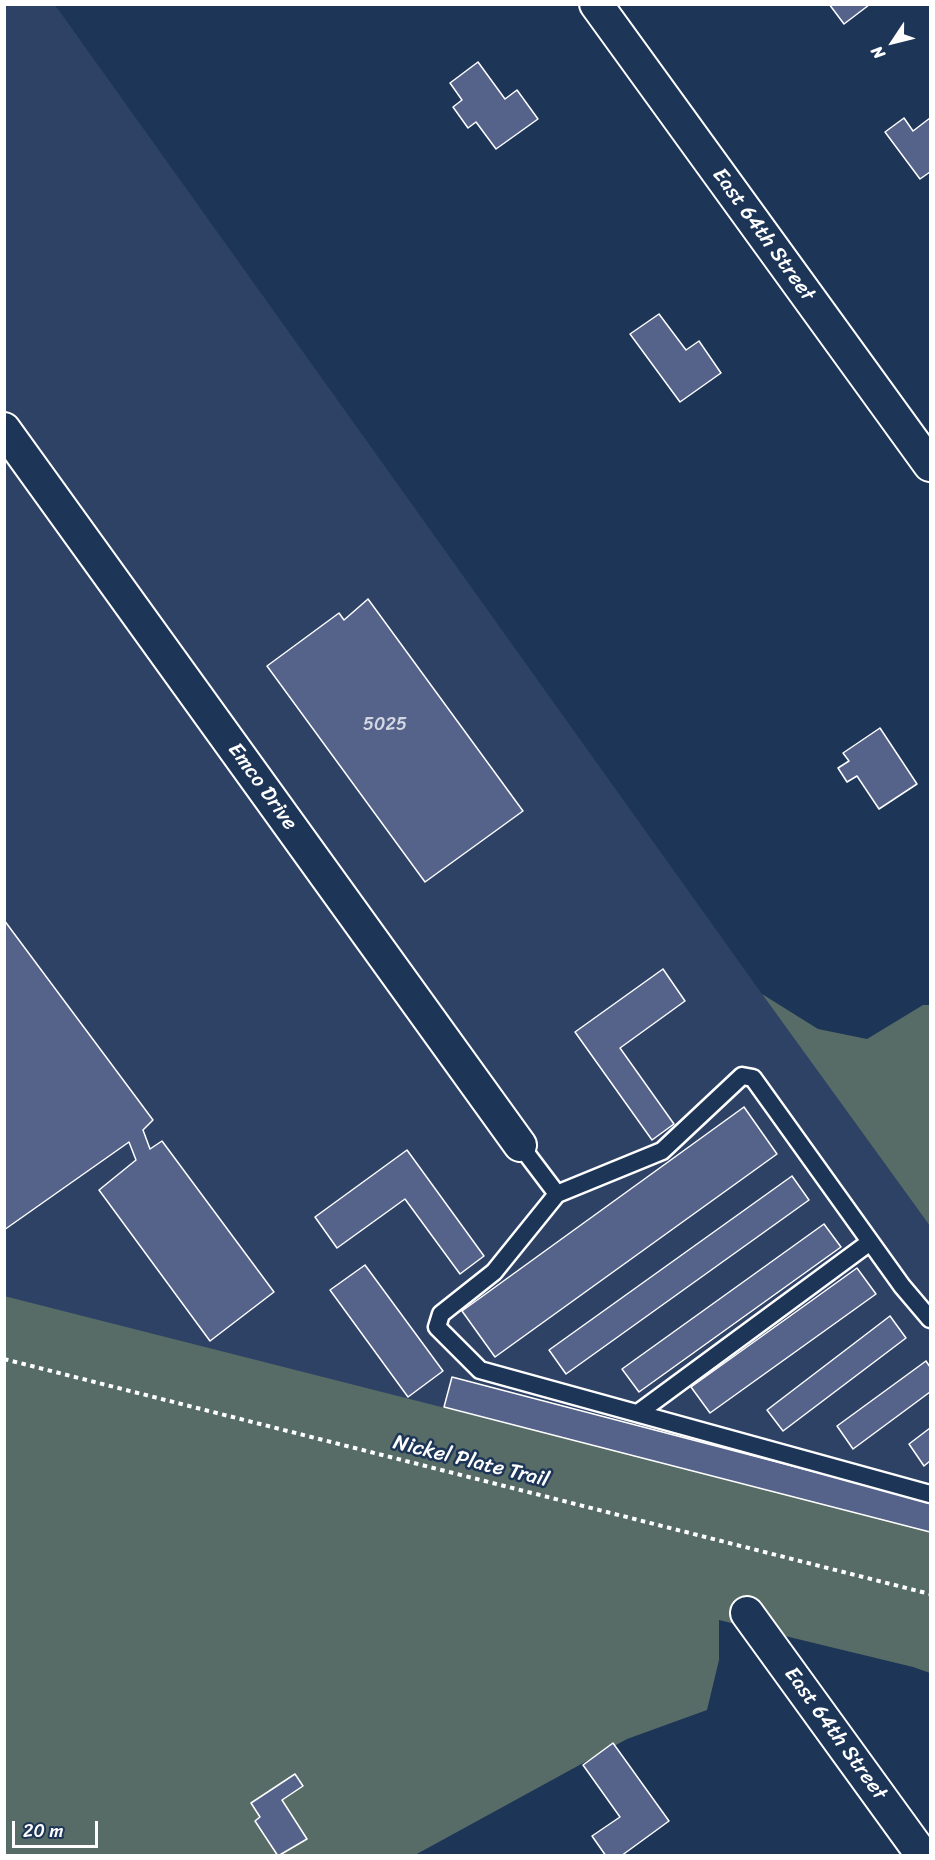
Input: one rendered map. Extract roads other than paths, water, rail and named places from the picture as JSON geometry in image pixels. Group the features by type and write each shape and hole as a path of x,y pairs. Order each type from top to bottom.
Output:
{"street":[{"name":"East 64th Street","path":"596,4 930,465"},
{"name":"Emco Drive","path":"4,429 520,1145"},
{"name":"East 64th Street","path":"747,1613 923,1856"}],"lane":[{"path":"930,1319 902,1286 753,1078 742,1077 662,1151 557,1194 494,1272 441,1314 437,1327 480,1370 930,1494"},
{"path":"520,1145 557,1194"},
{"path":"638,1413 870,1242"}]}
